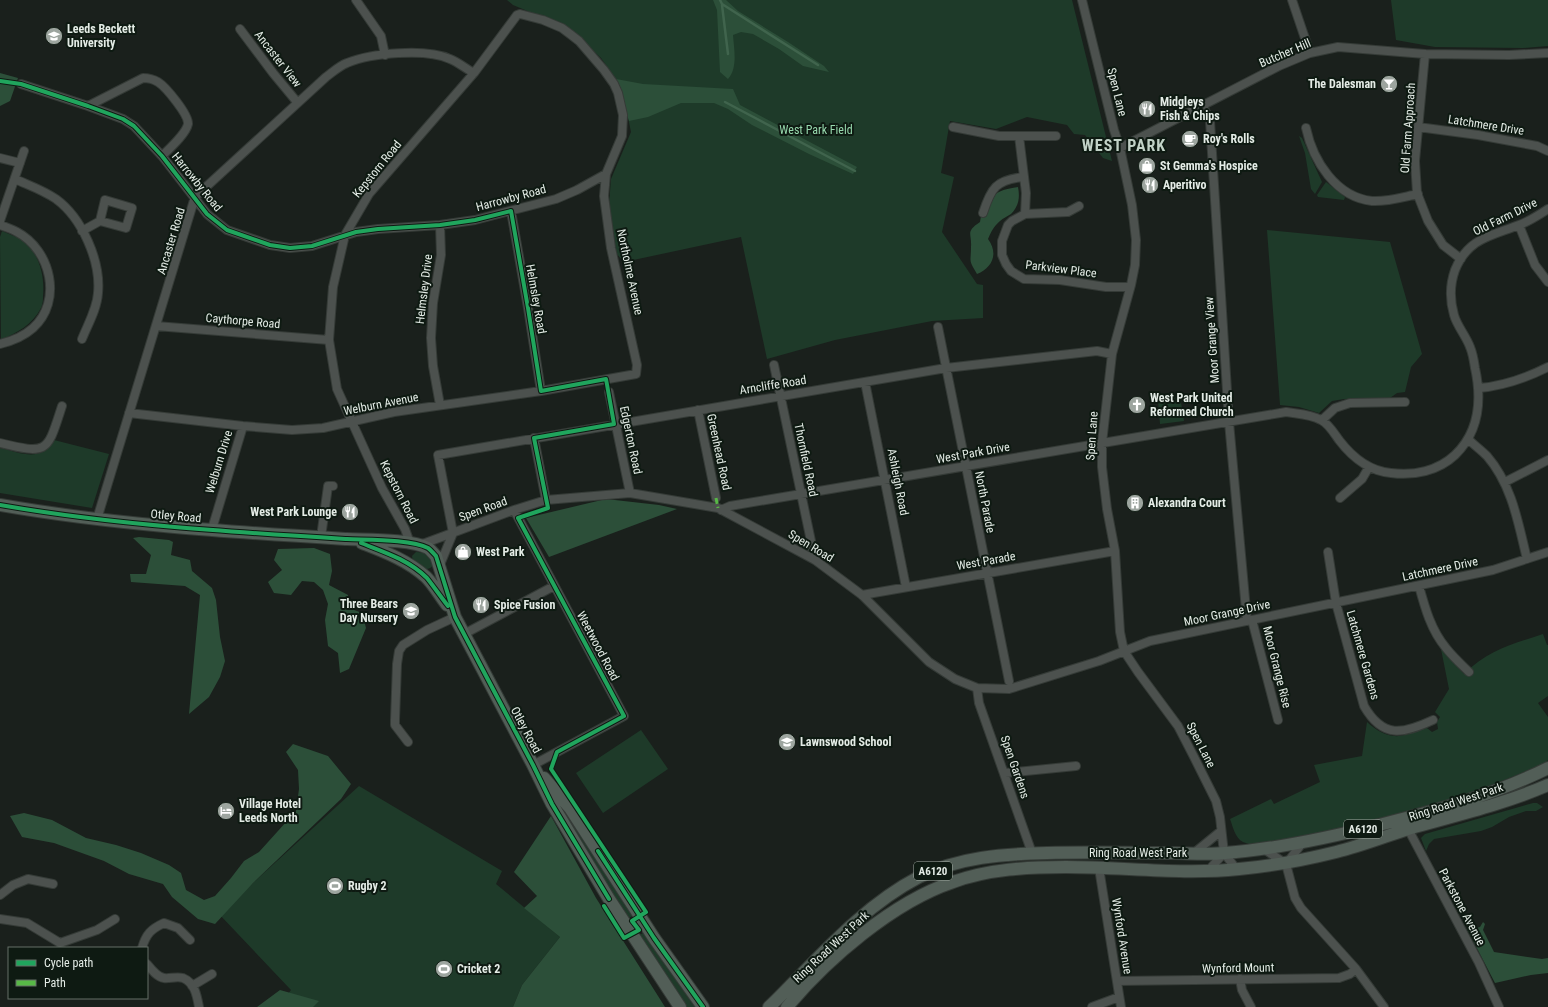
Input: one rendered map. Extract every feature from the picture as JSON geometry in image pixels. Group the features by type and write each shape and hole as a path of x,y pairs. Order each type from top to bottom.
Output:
{"highway":[{"name":"Otley Road","path":"0,505 97,519 415,544 429,548 436,556 453,614"},
{"name":"Otley Road","path":"352,539 396,556 406,562 426,578 453,614 552,804 609,899 680,1007"},
{"path":"406,562 415,544"},
{"path":"426,578 439,567"},
{"name":"Otley Road","path":"533,765 570,808 650,933 703,1007"},
{"name":"Ring Road West Park","path":"787,1007 798,994 849,945 900,906 928,892 953,882 981,874 1007,869 1065,867 1208,871 1237,870 1286,864 1338,852 1450,806 1501,789 1545,770"},
{"name":"Ring Road West Park","path":"768,1007 840,935 867,912 900,888 920,877 975,858 1006,854 1032,853 1224,853 1303,842 1406,824 1508,801 1548,787"}],"street":[{"path":"356,0 381,36 385,55"},
{"name":"Spen Lane","path":"1082,0 1114,130 1120,148 1132,205 1136,240 1135,265 1112,354 1102,443 1103,474 1107,509 1115,551 1120,632 1124,651 1178,726 1216,801 1220,817 1224,853 1237,870"},
{"path":"1292,0 1310,53"},
{"name":"Kepstorn Road","path":"415,544 382,488 337,389 329,340 333,287 345,235 370,194 474,73 517,15 520,14 543,20 570,34 604,70 614,84 623,115 622,136 606,174"},
{"name":"Ancaster View","path":"240,29 297,102"},
{"name":"Butcher Hill","path":"1120,148 1279,66 1310,53 1338,47 1425,54 1509,56 1548,53"},
{"name":"Ancaster Road","path":"97,519 128,413 195,197 297,102 340,67 360,59 385,55 406,53 435,54 450,59 474,73"},
{"name":"Old Farm Approach","path":"1425,54 1415,161 1418,194 1428,221 1443,245 1461,259"},
{"path":"88,106 143,78 152,79 158,82 164,87 184,113 188,121 185,132 162,156"},
{"name":"Harrowby Road","path":"21,84 123,119 134,126 162,156 207,214 227,230 270,245 290,248 312,246 345,235 378,229 440,225 475,220 556,199 577,190 606,174"},
{"name":"Moor Grange View","path":"1202,106 1210,121 1229,422 1250,620"},
{"path":"954,127 999,136 1056,136"},
{"name":"Latchmere Drive","path":"1418,127 1478,135 1537,146 1548,150"},
{"path":"1306,128 1322,166 1337,185 1348,193 1359,198 1372,201 1382,201 1418,194"},
{"path":"1019,136 1026,193 1025,214 1068,212 1079,206"},
{"path":"0,221 24,151"},
{"path":"0,158 20,163"},
{"name":"Northolme Avenue","path":"606,174 604,196 611,248 637,364 636,374"},
{"path":"983,213 988,196 995,186 1009,179 1023,178"},
{"path":"15,179 56,200 66,208 82,232 93,253 97,273 98,293 95,307 82,339"},
{"name":"Old Farm Drive","path":"1322,420 1332,430 1348,452 1368,467 1388,473 1407,475 1424,472 1447,462 1459,451 1468,439 1478,412 1479,388 1471,348 1454,316 1451,296 1455,270 1461,259 1470,248 1483,238 1536,217 1548,209"},
{"name":"Helmsley Road","path":"511,211 541,391"},
{"name":"Parkview Place","path":"1025,214 1018,217 1008,225 1002,241 1002,255 1011,271 1024,279 1060,280 1106,287 1130,287"},
{"path":"82,232 100,221"},
{"path":"0,225 17,232 28,240 38,251 45,263 51,288 47,306 33,328 21,336 0,344"},
{"name":"Helmsley Drive","path":"440,225 442,256 433,303 431,338 433,366 440,405"},
{"path":"1518,225 1535,265 1548,282"},
{"name":"Caythorpe Road","path":"156,326 329,340"},
{"name":"North Parade","path":"938,327 1009,681"},
{"name":"Arncliffe Road","path":"453,532 438,455 946,368 1097,351 1112,354"},
{"name":"Thornfield Road","path":"774,365 814,560"},
{"path":"1479,388 1496,387 1548,367"},
{"name":"Welburn Avenue","path":"128,413 292,430 323,428 394,412 541,391 636,374"},
{"name":"Ashleigh Road","path":"865,382 906,587"},
{"name":"Edgerton Road","path":"609,392 614,424 630,493"},
{"path":"1229,422 1286,412 1306,415 1322,420 1335,408 1350,403 1405,402"},
{"path":"0,443 29,450 42,448 53,436 62,406"},
{"name":"Greenhead Road","path":"698,410 716,498"},
{"name":"West Park Drive","path":"721,510 730,506 1229,422"},
{"name":"Welburn Drive","path":"212,529 243,426"},
{"path":"534,438 546,500"},
{"path":"1468,439 1486,455 1505,482 1516,514 1527,559"},
{"path":"1505,482 1548,460"},
{"path":"1340,498 1362,479 1368,467"},
{"path":"321,537 328,486 333,486"},
{"name":"Spen Road","path":"415,544 546,500 630,493 721,510 814,560 862,594 929,662 955,679 977,688 1009,689 1099,661 1124,651"},
{"name":"Weetwood Road","path":"514,510 624,716 533,765"},
{"name":"Spen Road","path":"439,567 453,532"},
{"name":"West Parade","path":"862,594 1115,551"},
{"name":"Latchmere Gardens","path":"1328,552 1336,603 1364,706 1371,718 1391,730 1403,731 1433,720"},
{"name":"Latchmere Drive","path":"1336,603 1493,570 1548,552"},
{"path":"464,634 554,586"},
{"path":"1418,586 1429,619 1436,633 1446,648 1470,672"},
{"name":"Moor Grange Drive","path":"1124,651 1150,641 1336,603"},
{"path":"408,742 395,725 397,664 399,650 403,645 453,614"},
{"name":"Moor Grange Rise","path":"1250,620 1278,720"},
{"name":"Spen Gardens","path":"977,688 980,703 1032,853"},
{"path":"1005,773 1076,766"},
{"path":"1545,770 1548,787"},
{"name":"Parkstone Avenue","path":"1406,824 1479,963 1499,1007"},
{"path":"1194,853 1221,831"},
{"path":"1286,864 1303,842"},
{"path":"1264,848 1286,864 1298,903 1356,969 1384,1007"},
{"path":"1208,871 1224,853"},
{"name":"Wynford Avenue","path":"1100,868 1121,1007"},
{"path":"0,895 13,885 28,879 53,884"},
{"path":"0,919 27,923 60,943 97,930 115,919"},
{"path":"142,947 144,939 152,929 164,923 178,928 190,940"},
{"path":"148,965 153,972 162,978 182,978 192,986 196,993 199,1007"},
{"name":"Wynford Mount","path":"1117,982 1339,978 1350,974 1356,969"},
{"path":"192,986 212,974"},
{"path":"1240,979 1242,990 1252,1007"},
{"path":"1092,1007 1119,997"}],"green space":[{"name":"West Park Field","path":"507,0 1072,0 1112,161 1103,158 1085,135 1074,134 1067,125 1027,117 996,129 950,121 941,173 954,177 942,232 977,284 983,285 983,318 932,321 835,340 767,359 741,237 624,262 614,251 609,205 611,179 631,132 623,93 616,79 601,58 572,31 513,5"},
{"path":"713,0 726,0 738,11 824,66 829,72 803,66 779,49 753,34 741,32 733,35 734,64 731,75 728,79 720,72 717,10"},
{"path":"1391,0 1548,0 1548,46 1523,48 1435,47 1396,40"},
{"path":"0,73 18,78 10,101 0,106"},
{"path":"616,79 643,84 733,89 740,105 857,167 853,174 809,154 752,125 728,109 714,103 681,103 648,117 629,121"},
{"path":"1299,136 1302,138 1322,182 1315,194 1311,189 1305,153"},
{"path":"1326,182 1345,197 1344,200 1318,197 1317,195"},
{"path":"1018,187 1019,198 1016,208 1011,214 996,225 988,239 993,250 992,260 987,268 977,274 971,261 970,233 972,228 980,222 981,216 986,217 996,194 1004,190"},
{"path":"1267,230 1390,242 1422,354 1411,367 1405,392 1397,393 1390,398 1344,399 1332,401 1319,413 1299,407 1280,405"},
{"path":"2,231 22,240 33,251 42,273 43,302 37,314 29,323 19,331 1,340 0,237"},
{"path":"1180,396 1184,421 1160,424 1158,401"},
{"path":"54,440 109,454 92,508 0,493 0,448 23,454 37,454 43,452"},
{"path":"606,499 659,505 677,509 549,557 526,518"},
{"path":"139,537 169,540 173,542 171,555 190,560 192,571 212,588 216,600 220,637 225,661 220,677 209,697 189,714 200,595 185,586 131,582 130,574 146,574 151,555 133,538"},
{"path":"314,548 330,554 332,571 329,585 348,595 349,608 362,613 366,628 349,669 340,673 338,653 328,646 325,620 328,604 323,590 314,582 302,581 291,595 274,593 268,582 282,570 274,560 278,549"},
{"path":"416,552 428,555 432,560 433,566 425,569 413,562 412,556"},
{"path":"1543,634 1548,645 1548,696 1538,703 1548,717 1548,760 1545,763 1497,783 1450,799 1355,825 1265,844 1249,844 1240,840 1236,835 1230,819 1271,799 1274,804 1320,782 1314,765 1362,756 1367,722 1380,732 1394,736 1405,735 1427,728 1432,732 1438,729 1437,722 1440,717 1435,712 1449,689 1441,649 1464,674 1492,653"},
{"path":"641,730 668,769 603,813 576,773"},
{"path":"293,744 328,756 351,784 341,799 253,883 215,924 198,919 172,897 163,884 129,874 104,861 54,843 22,837 10,816 24,813 52,820 86,838 141,853 169,865 181,873 186,890 204,900 215,896 244,861 259,852 296,811 299,789 298,770 286,752"},
{"path":"359,786 502,871 496,884 560,937 522,985 513,1007 278,1007 291,990 219,914"},
{"path":"553,794 563,804 634,915 627,919"},
{"path":"1537,803 1543,807 1536,811 1526,811 1509,817 1492,827 1481,831 1434,839 1429,844 1426,851 1421,838 1425,834"},
{"path":"551,816 596,898 665,1007 513,1007 522,985 560,937 524,908 537,896 514,872"},
{"path":"1483,922 1485,924 1483,930 1494,952 1542,959 1548,958 1548,973 1495,983 1467,929 1471,927 1473,929 1480,927"},
{"path":"643,933 695,1007 686,1007 638,936"},
{"path":"280,990 319,1001 313,1007 257,1007"}],"waterway":[{"path":"720,0 722,4 818,65"},
{"path":"722,5 728,54"},
{"path":"725,102 855,171"}],"marked path":[{"path":"716,498 718,508"}],"cycle path":[{"path":"0,81 21,84 123,119 134,126 162,156 207,214 227,230 270,245 290,248 312,246 356,232 440,225 475,220 511,211 541,391 606,379 614,424 534,438 548,508 518,518 624,716 557,752 551,769 646,912 632,921 639,930 624,938 604,906"},
{"path":"0,505 129,523 260,534 400,541 428,548 436,556 455,617 552,804 609,899"},
{"path":"361,543 396,557 412,566 427,578 448,606"},
{"path":"598,851 654,938 703,1007"}],"place":[{"name":"Leeds Beckett University","path":"54,36"},
{"name":"The Dalesman","path":"1389,84"},
{"name":"Midgleys Fish & Chips","path":"1147,109"},
{"name":"Roy's Rolls","path":"1190,139"},
{"name":"St Gemma's Hospice","path":"1147,166"},
{"name":"Aperitivo","path":"1150,185"},
{"name":"West Park United Reformed Church","path":"1137,405"},
{"name":"Alexandra Court","path":"1135,503"},
{"name":"West Park Lounge","path":"350,512"},
{"name":"West Park","path":"463,552"},
{"name":"Spice Fusion","path":"481,605"},
{"name":"Three Bears Day Nursery","path":"411,611"},
{"name":"Lawnswood School","path":"787,742"},
{"name":"Village Hotel Leeds North","path":"226,811"},
{"name":"Rugby 2","path":"335,886"},
{"name":"Cricket 2","path":"444,969"}],"district":[{"name":"WEST PARK","path":"1124,145"}]}
